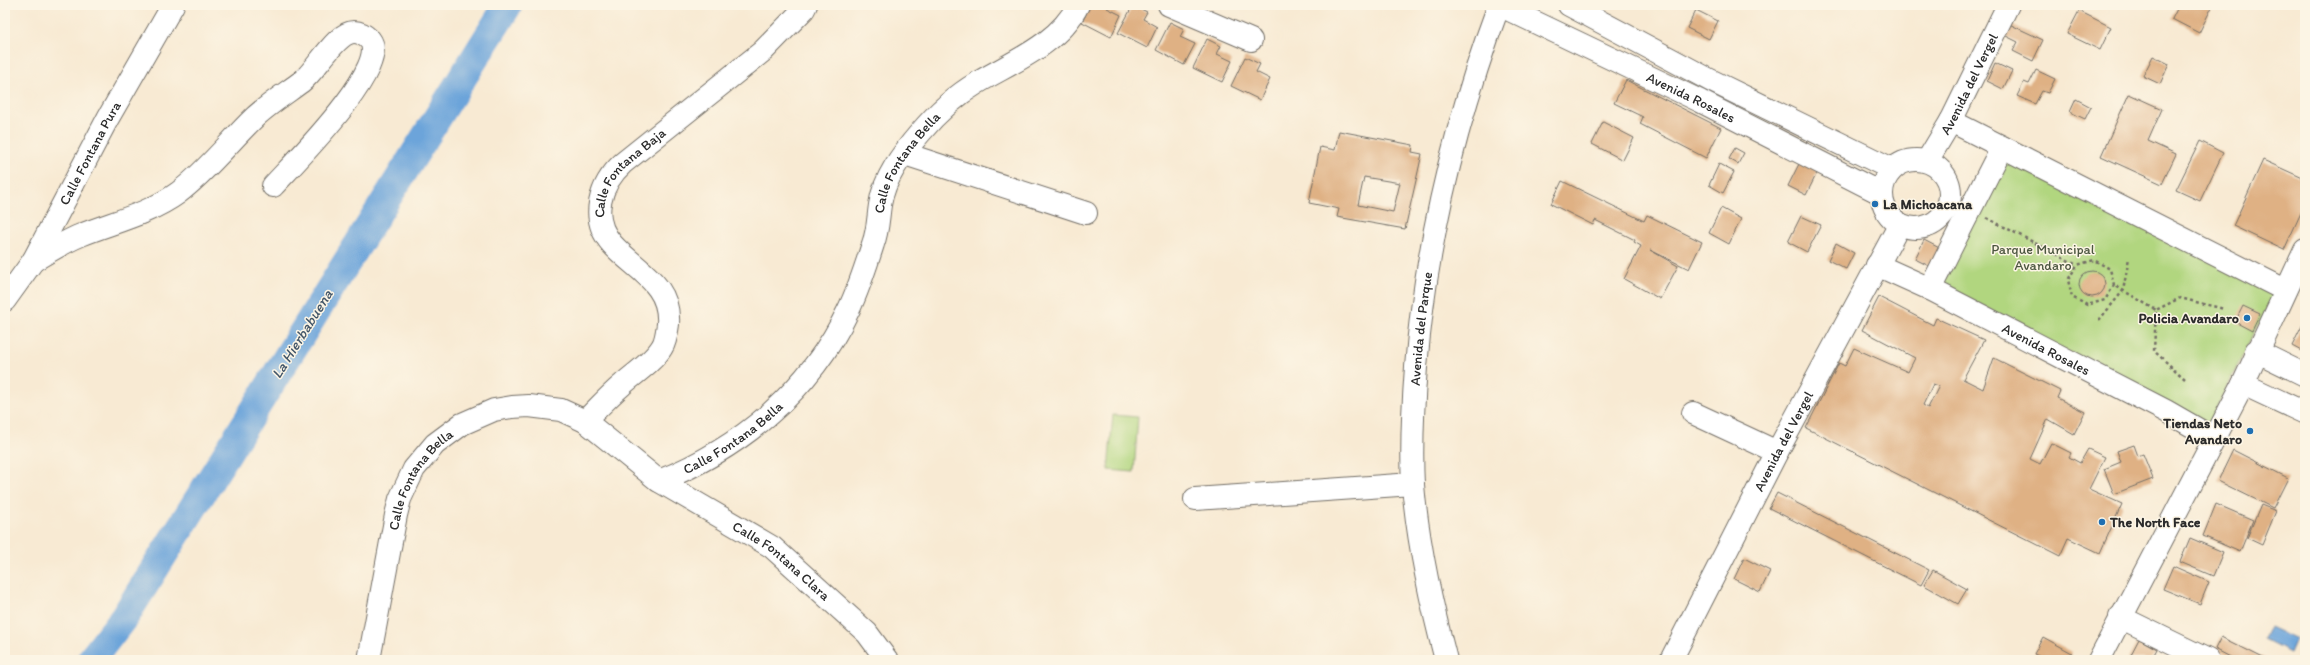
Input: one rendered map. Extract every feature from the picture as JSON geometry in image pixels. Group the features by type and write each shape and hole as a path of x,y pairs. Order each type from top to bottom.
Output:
{"street":[{"name":"Calle Fontana Pura","path":"5,300 33,261 108,118 173,5"},
{"name":"Calle Fontana Baja","path":"585,421 662,348 668,324 665,300 655,282 617,249 605,234 599,216 599,206 604,187 615,170 623,163 763,51 804,9 806,5"},
{"name":"Calle Fontana Bella","path":"369,660 400,499 414,469 435,444 457,427 494,410 518,406 547,407 561,410 585,421 659,481 690,468 731,445 774,412 809,374 837,332 859,287 875,239 884,188 918,135 946,105 977,83 1049,40 1068,21 1078,5"},
{"path":"1169,5 1251,40"},
{"name":"Avenida Rosales","path":"1499,5 1700,101 1882,194"},
{"name":"Avenida del Parque","path":"1446,660 1426,572 1413,484 1413,429 1418,344 1432,240 1455,138 1482,51 1499,5"},
{"name":"Avenida Rosales","path":"1569,5 1710,80 1892,169"},
{"name":"Avenida del Vergel","path":"1927,162 1951,121 2008,5"},
{"path":"33,261 79,236 151,209 177,193 204,170 256,116 312,74 340,38 349,32 358,32 367,37 372,43 374,51 368,70 354,93 273,186"},
{"path":"1700,101 1710,80"},
{"path":"1951,121 2285,290"},
{"path":"1930,289 1961,211 2002,146"},
{"path":"905,154 1086,213"},
{"path":"1909,160 1927,162 1937,167 1945,176 1949,186 1950,198 1961,211 1940,218 1920,228 1900,224 1890,215 1884,206 1882,194 1884,180 1892,169 1909,160"},
{"name":"Avenida del Vergel","path":"1671,660 1777,452 1900,224"},
{"path":"2099,660 2120,617 2243,384 2256,351 2305,250"},
{"name":"Avenida Rosales","path":"1877,265 1930,289 2166,410 2214,438"},
{"path":"2256,351 2305,375"},
{"path":"2243,384 2305,413"},
{"path":"1693,413 1777,452"},
{"name":"Calle Fontana Clara","path":"659,481 772,547 867,633 887,660"},
{"path":"1194,499 1413,484"},
{"path":"2120,617 2208,660"}],"path":[{"path":"1961,211 2077,265 2094,260 2110,269 2114,285 2156,310"},
{"path":"2099,320 2123,291 2129,258"},
{"path":"2077,265 2068,280 2072,297 2087,305 2104,300 2114,285"},
{"path":"2156,310 2180,298 2224,309"},
{"path":"2156,310 2154,351 2185,379"}],"green space":[{"name":"Parque Municipal Avandaro","path":"2008,151 2275,292 2206,428 1938,292"},
{"path":"1113,415 1138,417 1134,472 1108,470"}],"water":[{"path":"2270,627 2296,639 2290,653 2264,640"}],"building":[{"path":"1091,5 1109,5 1107,8 1121,15 1111,37 1082,22"},
{"path":"1133,5 1147,12 1143,19 1157,27 1147,48 1118,33"},
{"path":"2179,5 2213,5 2199,33 2172,19"},
{"path":"1696,10 1718,21 1709,39 1687,28"},
{"path":"2079,11 2111,27 2100,50 2067,34"},
{"path":"1170,22 1184,29 1180,37 1195,44 1184,65 1156,50"},
{"path":"2009,24 2043,40 2033,61 2013,51 2018,42 2004,35"},
{"path":"1207,39 1221,46 1217,54 1232,61 1222,82 1193,68"},
{"path":"2153,56 2169,64 2160,84 2143,76"},
{"path":"1245,57 1260,64 1256,72 1270,79 1260,100 1231,86"},
{"path":"1995,63 2012,71 2003,89 1987,81"},
{"path":"2036,70 2055,79 2048,93 2042,91 2035,104 2017,96 2024,82 2029,84"},
{"path":"1626,80 1721,128 1706,158 1640,124 1643,117 1614,103"},
{"path":"2129,94 2162,109 2148,141 2176,154 2162,184 2101,156"},
{"path":"2076,99 2091,107 2085,119 2070,112"},
{"path":"1603,122 1634,138 1623,160 1592,144"},
{"path":"1339,131 1413,145 1412,152 1422,154 1405,229 1337,217 1339,209 1309,203 1320,147 1335,150","holes":["1364,177 1400,183 1393,212 1358,205"]},
{"path":"2200,141 2223,153 2200,201 2176,190"},
{"path":"1735,148 1744,153 1738,164 1729,159"},
{"path":"2263,160 2305,179 2305,204 2284,250 2233,226"},
{"path":"1800,162 1818,171 1806,195 1788,186"},
{"path":"1719,164 1734,172 1723,193 1709,185"},
{"path":"1562,181 1644,221 1647,215 1702,242 1689,269 1650,250 1678,266 1660,299 1624,279 1641,246 1634,242 1635,240 1595,220 1593,225 1551,204"},
{"path":"1721,208 1741,219 1729,244 1709,233"},
{"path":"1801,216 1821,225 1807,252 1788,242"},
{"path":"1924,240 1945,251 1935,269 1915,259"},
{"path":"1836,243 1854,253 1846,269 1828,260"},
{"path":"2092,271 2101,275 2105,284 2101,293 2092,297 2083,293 2079,284 2083,275"},
{"path":"1879,297 1933,325 1936,318 1984,340 1963,379 1983,389 1994,358 2060,391 2057,398 2085,412 2074,434 2048,419 2030,459 2040,464 2051,443 2071,453 2069,457 2080,463 2088,449 2105,457 2089,489 2122,504 2100,553 2068,538 2060,556 1806,428 1839,363 1845,366 1854,348 1908,372 1915,358 1862,330","holes":["1933,384 1939,386 1928,408 1923,405"]},
{"name":"Policia Avandaro","path":"2243,306 2260,314 2252,331 2235,322"},
{"path":"2304,322 2305,323 2305,353 2292,346"},
{"path":"2134,445 2138,456 2143,454 2153,479 2114,494 2104,469 2121,462 2117,451"},
{"path":"2233,450 2288,478 2273,508 2218,481"},
{"path":"1777,493 1929,570 1921,585 1769,508"},
{"path":"2216,504 2253,520 2240,552 2203,536"},
{"path":"2261,505 2276,511 2262,545 2247,538"},
{"path":"2190,538 2223,552 2213,576 2180,562"},
{"path":"1744,558 1770,571 1760,592 1734,579"},
{"path":"2173,566 2209,582 2200,604 2163,589"},
{"path":"1933,570 1967,589 1958,604 1924,585"},
{"path":"2043,637 2072,653 2069,660 2047,660 2034,654"},
{"path":"2221,637 2267,660 2236,660 2215,649"},
{"path":"2139,639 2157,649 2151,660 2128,660"},
{"path":"2173,650 2193,660 2169,660"}],"waterway":[{"name":"La Hierbabuena","path":"91,660 125,616 508,5"}],"place":[{"name":"La Michoacana","path":"1875,204"},
{"name":"Policia Avandaro","path":"2247,318"},
{"name":"Tiendas Neto Avandaro","path":"2250,431"},
{"name":"The North Face","path":"2102,522"}]}
